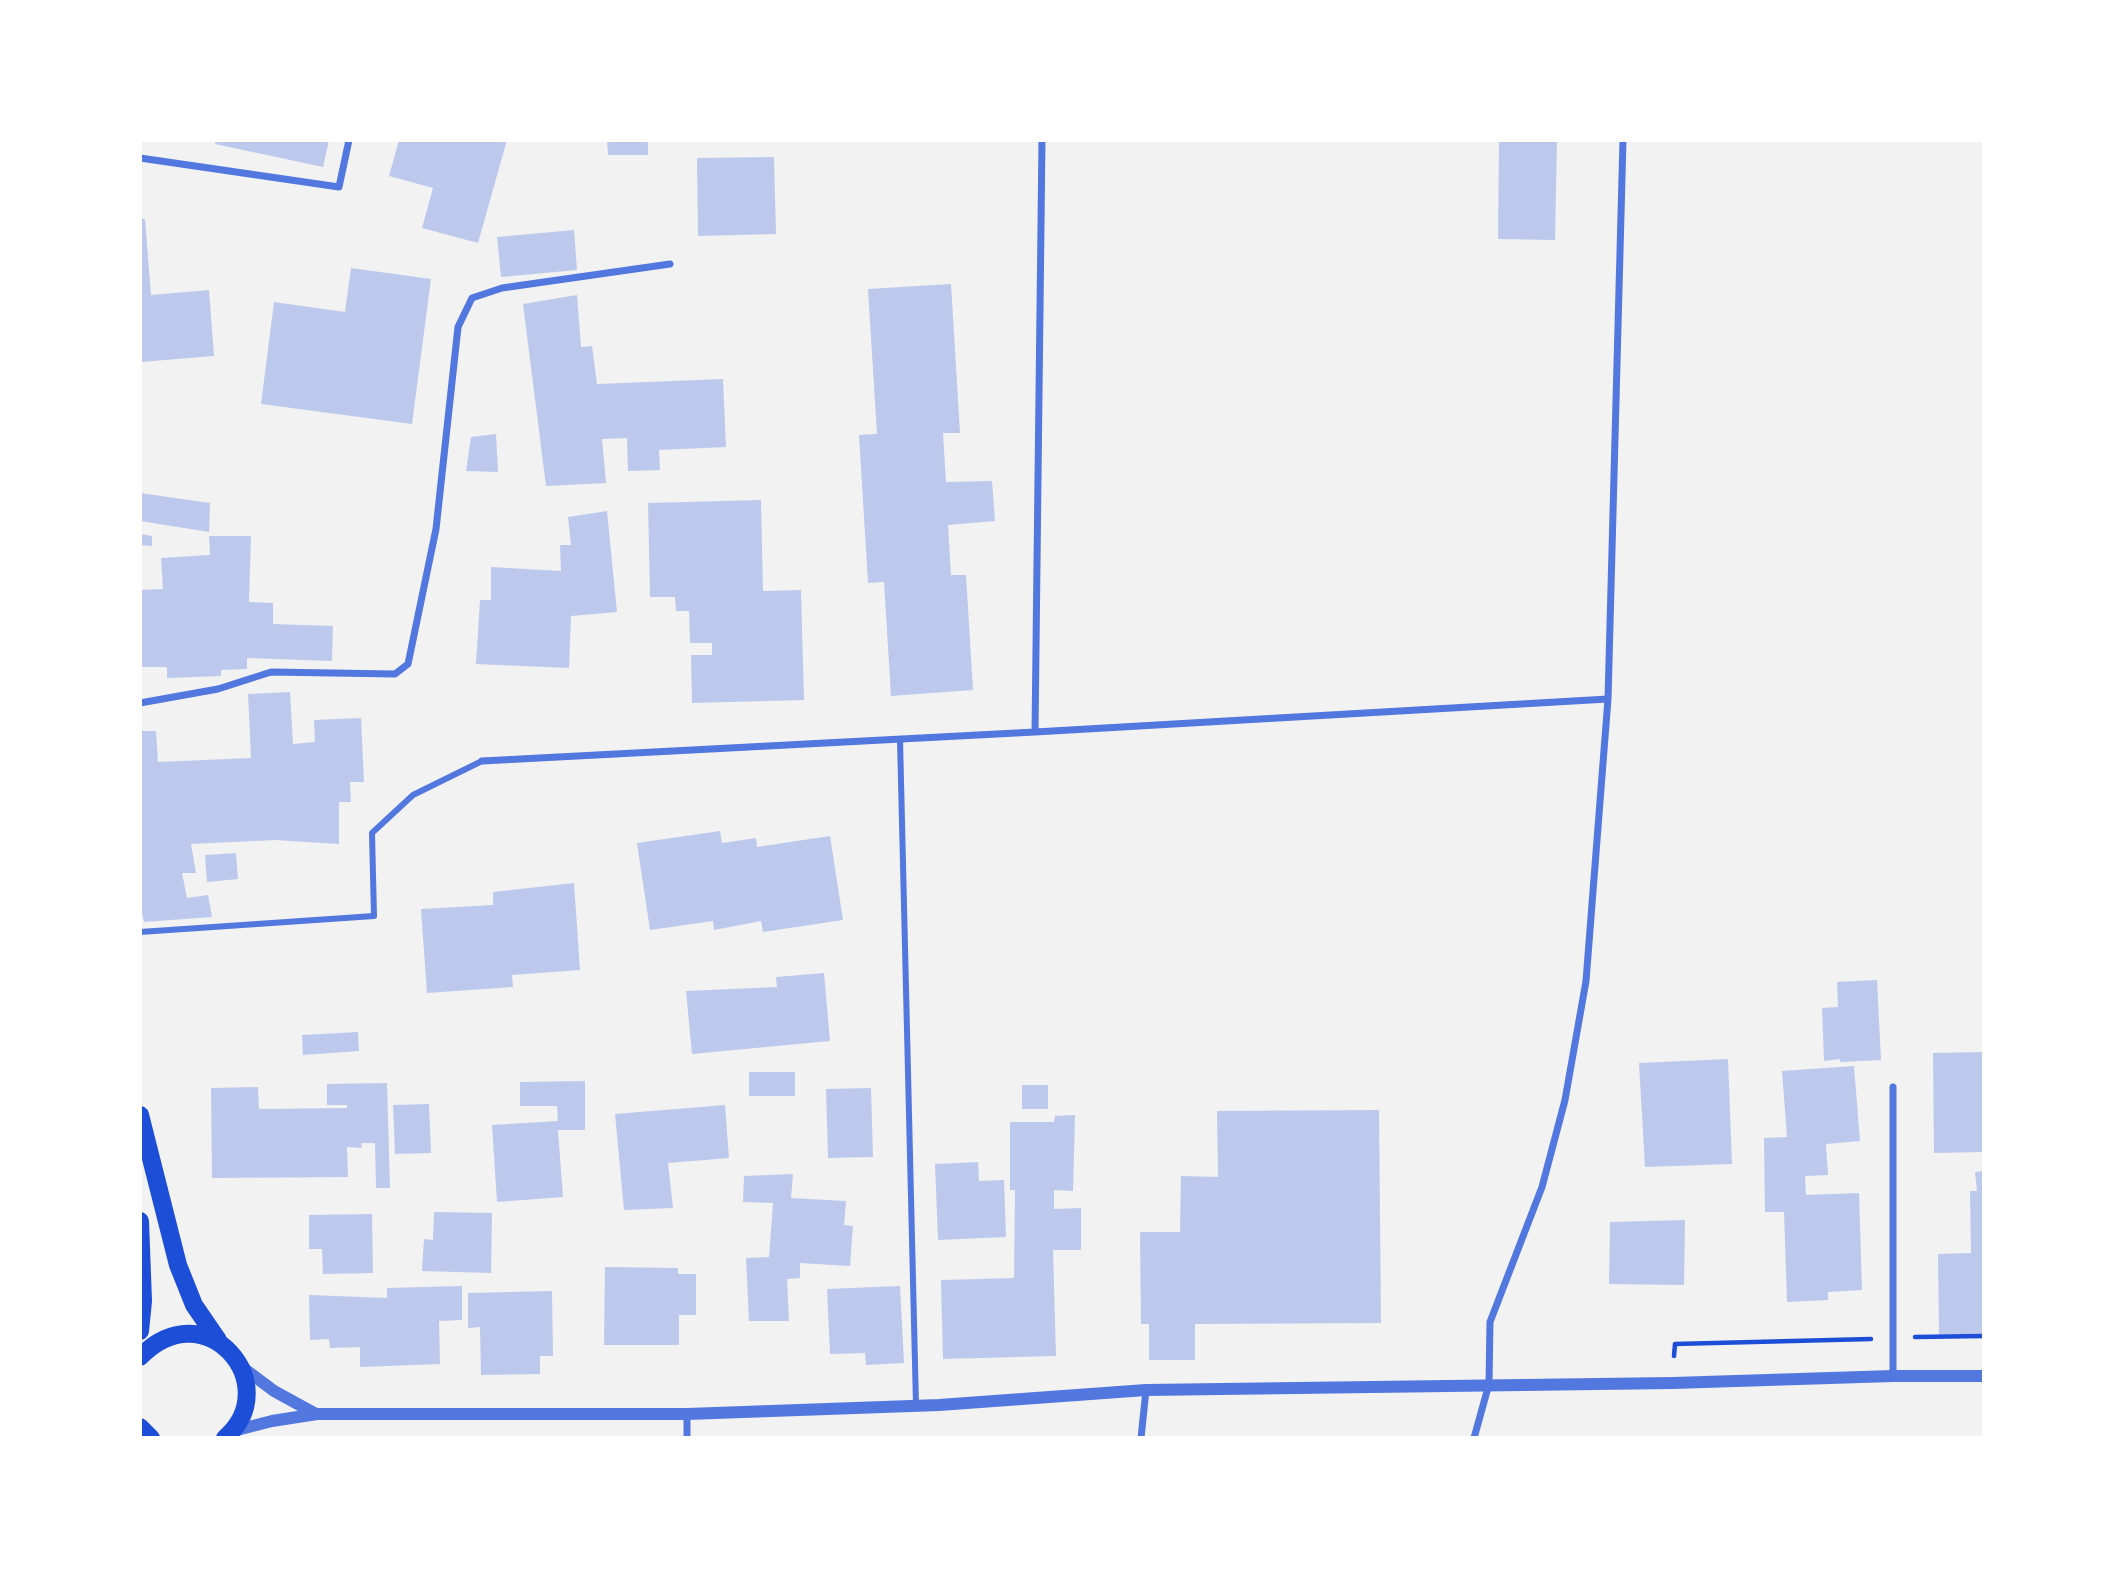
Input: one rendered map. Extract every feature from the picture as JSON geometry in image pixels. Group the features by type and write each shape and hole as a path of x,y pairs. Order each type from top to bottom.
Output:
{"main road":[{"path":"140,1115 178,1265 194,1305 218,1340 242,1367 247,1389 244,1412 229,1435"},
{"path":"140,1221 143,1301 140,1331"},
{"path":"140,1357 153,1344 174,1334 196,1333 218,1340"},
{"path":"140,1427 151,1438"}],"street":[{"path":"140,158 339,187 349,140"},
{"path":"1035,732 1042,140"},
{"path":"1474,1438 1489,1384 1490,1322 1542,1187 1565,1100 1584,994 1608,699 1623,140"},
{"path":"140,704 218,689 271,671 395,674 408,664 436,529 458,327 472,298 502,288 670,264"},
{"path":"140,932 374,916 372,832 413,795 482,761 1608,699"},
{"path":"900,739 916,1405"},
{"path":"1893,1087 1893,1376"},
{"path":"242,1367 274,1391 317,1414"},
{"path":"229,1435 272,1421 317,1414 687,1414 916,1405 1146,1390 1984,1376"},
{"path":"1141,1438 1146,1390"},
{"path":"687,1414 687,1438"}],"path":[{"path":"1673,1383 1675,1345 1984,1336"}],"building":[{"path":"216,140 329,140 323,167 215,144"},
{"path":"399,140 507,140 478,243 422,228 433,188 389,176"},
{"path":"607,140 648,140 648,155 608,155"},
{"path":"1499,140 1557,140 1555,240 1498,239"},
{"path":"774,157 776,234 698,236 697,158"},
{"path":"140,219 145,219 151,295 209,290 214,356 140,362"},
{"path":"574,230 577,270 501,277 497,237"},
{"path":"351,268 431,279 412,424 261,404 274,302 345,312"},
{"path":"951,284 960,433 943,433 946,482 992,481 995,521 948,525 951,575 966,575 973,690 891,696 884,582 868,583 859,435 877,434 868,289"},
{"path":"577,295 581,347 592,346 597,384 723,379 726,447 659,450 660,470 628,471 627,438 602,439 606,483 546,486 523,304"},
{"path":"496,434 498,472 466,471 471,437"},
{"path":"140,493 210,503 209,532 140,521"},
{"path":"761,500 763,591 801,590 804,700 692,703 691,655 712,655 712,643 690,643 689,611 676,611 675,597 650,597 648,503"},
{"path":"607,511 617,612 571,616 569,668 476,664 480,600 491,600 491,567 561,571 560,545 571,545 568,517"},
{"path":"140,534 152,536 152,546 140,545"},
{"path":"209,536 251,536 249,602 273,603 273,624 333,626 332,661 247,658 247,669 221,670 221,676 167,678 167,667 140,667 140,590 163,589 161,558 210,555"},
{"path":"290,692 293,744 315,742 314,720 361,718 364,782 350,782 351,802 339,802 339,844 275,840 191,844 196,873 182,873 187,898 208,895 212,917 144,922 140,904 140,731 156,731 158,762 251,758 248,694"},
{"path":"720,831 722,843 756,838 757,847 830,836 843,920 763,932 761,921 714,930 713,921 650,930 637,843"},
{"path":"236,853 238,879 207,882 205,855"},
{"path":"574,883 580,970 512,975 513,987 427,993 421,909 493,905 493,892"},
{"path":"824,973 830,1041 692,1054 686,991 777,987 776,977"},
{"path":"1877,980 1881,1060 1824,1061 1822,1008 1838,1007 1837,982"},
{"path":"358,1032 359,1051 303,1055 302,1035"},
{"path":"1984,1052 1984,1152 1934,1153 1933,1053"},
{"path":"1728,1059 1732,1164 1645,1167 1639,1063"},
{"path":"1854,1066 1860,1141 1826,1144 1828,1175 1805,1176 1806,1195 1859,1193 1862,1290 1828,1292 1828,1300 1787,1302 1784,1212 1765,1212 1764,1138 1787,1137 1782,1071"},
{"path":"749,1072 795,1072 795,1096 749,1096"},
{"path":"585,1081 585,1130 558,1130 563,1197 497,1202 492,1125 558,1121 557,1106 520,1106 520,1082"},
{"path":"387,1083 390,1188 376,1188 375,1143 361,1143 362,1148 347,1147 348,1177 212,1178 211,1088 258,1087 259,1109 347,1108 347,1105 327,1105 327,1084"},
{"path":"1022,1085 1048,1085 1048,1109 1022,1109"},
{"path":"871,1088 873,1157 828,1158 826,1089"},
{"path":"429,1104 431,1153 395,1154 393,1105"},
{"path":"725,1105 729,1158 668,1163 673,1208 624,1210 615,1114"},
{"path":"1379,1110 1381,1323 1195,1324 1195,1360 1149,1360 1149,1324 1141,1324 1140,1232 1180,1232 1181,1176 1218,1177 1217,1111"},
{"path":"1075,1115 1073,1191 1054,1190 1054,1209 1081,1208 1081,1250 1053,1250 1056,1356 943,1359 941,1280 1014,1278 1015,1190 1010,1190 1010,1122 1054,1122 1055,1116"},
{"path":"978,1162 979,1181 1004,1180 1006,1237 938,1240 935,1164"},
{"path":"1984,1171 1984,1334 1939,1335 1938,1254 1971,1253 1970,1191 1977,1191 1975,1172"},
{"path":"793,1174 791,1198 846,1201 844,1225 853,1226 850,1266 800,1263 800,1278 787,1279 789,1321 749,1321 746,1258 769,1257 773,1203 743,1202 744,1176"},
{"path":"434,1212 492,1213 491,1273 422,1271 424,1239 433,1240"},
{"path":"372,1214 373,1273 323,1274 322,1249 309,1249 309,1215"},
{"path":"1685,1220 1684,1285 1609,1284 1610,1222"},
{"path":"605,1267 678,1268 678,1274 696,1274 696,1315 679,1315 679,1345 604,1345"},
{"path":"462,1286 462,1320 439,1321 440,1364 360,1367 360,1347 330,1348 329,1339 310,1340 309,1295 387,1298 387,1288"},
{"path":"900,1286 904,1363 866,1365 865,1353 830,1354 827,1289"},
{"path":"552,1291 553,1356 540,1356 540,1374 481,1375 480,1327 468,1328 468,1293"}]}
